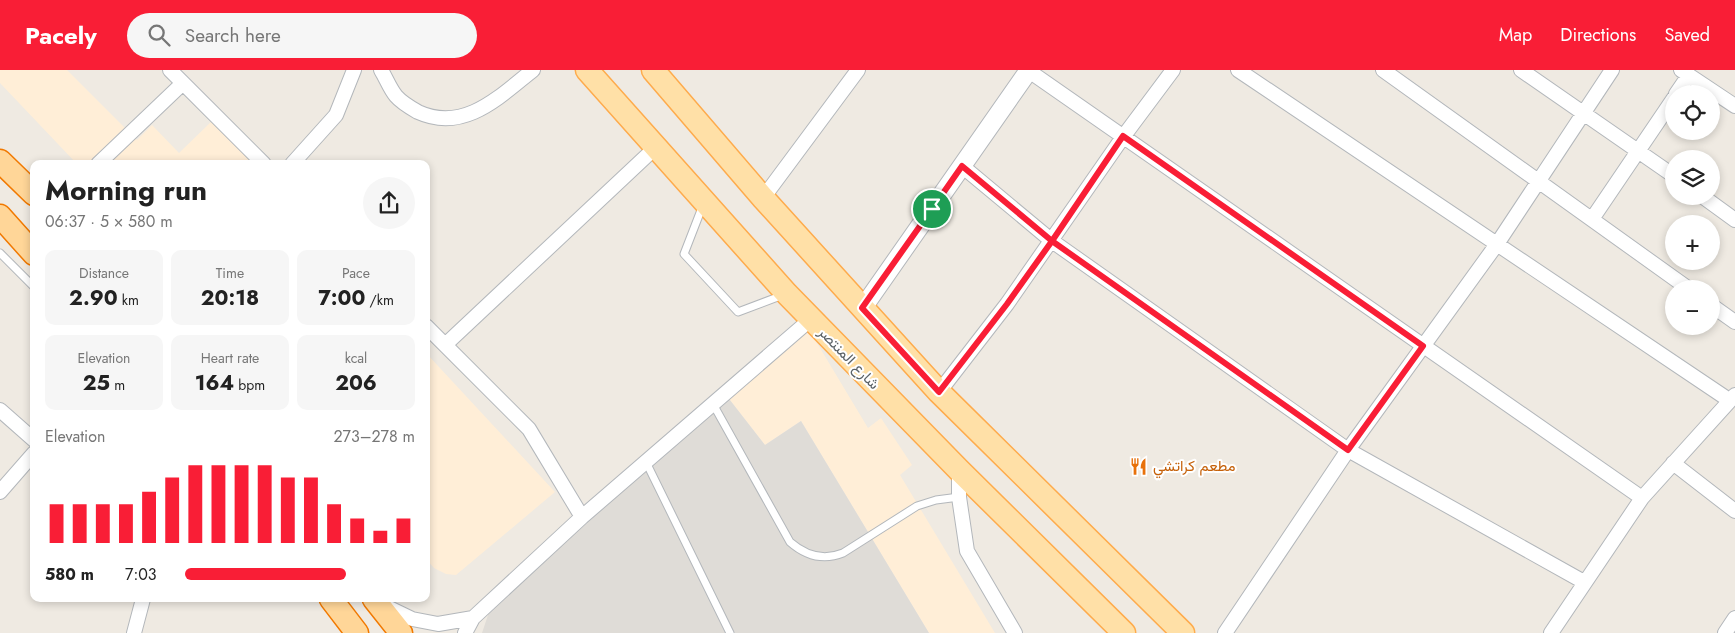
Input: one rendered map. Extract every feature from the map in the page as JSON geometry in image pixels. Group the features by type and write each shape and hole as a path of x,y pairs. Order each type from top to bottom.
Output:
{"highway":[{"path":"0,161 30,190"},
{"path":"0,216 30,250"},
{"path":"333,602 357,633"},
{"path":"377,602 401,633"}],"main road":[{"name":"شارع المنتصر","path":"587,70 787,294 959,470 1124,633"},
{"path":"653,70 763,198 939,392 1183,633"}],"street":[{"path":"170,70 260,160"},
{"path":"296,160 336,115 354,70"},
{"path":"381,70 397,97 413,109 429,116 446,120 466,115 491,104 532,70"},
{"path":"763,198 858,70"},
{"path":"862,308 1029,70 1642,498"},
{"path":"939,392 1007,304 1123,136 1173,70"},
{"path":"1238,70 1497,244 1732,398 1642,498 1551,633"},
{"path":"1383,70 1677,280"},
{"path":"1521,70 1665,169"},
{"path":"1225,633 1348,450 1497,244 1612,70"},
{"path":"1680,85 1685,73 1735,106"},
{"path":"102,160 184,83"},
{"path":"1592,219 1665,111"},
{"path":"445,345 656,147"},
{"path":"962,166 1052,241 1348,450 1584,582"},
{"path":"1714,205 1735,220"},
{"path":"1720,311 1735,322"},
{"path":"465,633 473,618 582,517 811,319"},
{"path":"430,330 529,429 582,517"},
{"path":"0,410 30,436"},
{"path":"0,492 30,458"},
{"path":"1673,463 1735,511"},
{"path":"959,470 959,497 967,551 1014,633"},
{"path":"134,633 142,602"},
{"path":"379,602 412,619 438,624 473,618"},
{"path":"1724,633 1735,618"}],"lane":[{"path":"704,202 684,254 738,312 787,294"},
{"path":"0,253 30,283"},
{"path":"713,404 790,542 801,552 831,558 843,553 917,506 936,500 959,497"},
{"path":"646,462 730,633"}],"shaded area":[{"path":"0,70 67,70 137,140 152,125 179,153 213,120 252,160 73,160 0,83"},
{"path":"808,328 868,428 881,418 912,465 900,475 995,633 929,633 801,421 765,445 726,395"},
{"path":"430,357 555,492 456,575 446,574 434,568 430,564"},
{"path":"726,395 765,445 801,421 929,633 482,633 491,606"}],"place":[{"name":"مطعم كراتشي","path":"1139,466"}],"route":[{"path":"932,209 862,308 939,392 1007,304 1052,241 1348,450 1423,346 1123,136 1052,241 962,166 932,209"}]}
